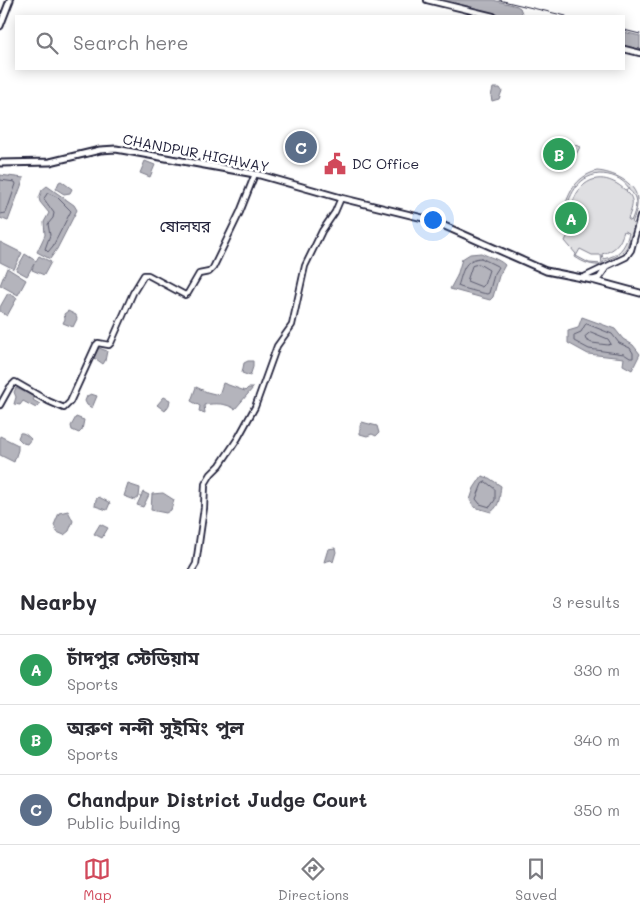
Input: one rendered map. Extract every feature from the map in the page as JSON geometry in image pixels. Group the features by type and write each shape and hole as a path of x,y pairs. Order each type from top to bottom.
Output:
{"main road":[{"path":"0,26 10,0"},
{"name":"CHANDPUR HIGHWAY","path":"0,163 50,162 100,150 116,149 255,174 431,220 546,271 592,280 640,293"}],"street":[{"path":"427,0 489,15"},
{"path":"625,49 640,53"},
{"path":"0,405 10,386 15,382 64,408 70,402 96,345 98,343 111,344 133,293 144,275 148,275 185,294 188,293 199,274 209,272 213,268 240,212 255,174"},
{"path":"193,569 196,564 204,508 205,484 238,438 255,407 276,346 292,325 305,266 341,198"},
{"path":"582,278 622,260 629,254 640,218"},
{"path":"592,280 599,278 607,267"}],"shaded area":[{"path":"573,144 580,147 573,160 566,156"},
{"path":"597,171 622,179 636,193 637,199 637,208 632,223 636,224 627,247 615,257 603,262 603,265 592,264 585,262 578,259 565,241 569,233 570,218 562,215 567,201 577,182","holes":["599,174 612,176 620,179 629,188 625,190 607,180 600,179 588,182 577,193 568,216 564,215 575,188 579,183","628,189 632,192 636,200 631,221 628,219 632,200 626,191","624,231 629,233 626,243 620,250 613,256 603,259 602,254 611,251 619,243","580,249 592,255 601,255 602,264 589,263 576,256"]}],"water":[{"path":"442,0 493,0 517,6 522,13 521,15 495,15 447,4"},
{"path":"625,32 640,36 640,50 625,46"},
{"path":"493,88 500,88 502,91 499,99 492,101 491,96"},
{"path":"559,140 570,146 560,167 549,162"},
{"path":"145,161 155,165 150,177 140,173"},
{"path":"0,175 24,178 8,221 0,218"},
{"path":"61,181 72,189 70,193 64,194 56,189"},
{"path":"47,186 74,205 77,210 50,259 37,252 45,235 44,222 49,213 39,198 42,190"},
{"path":"0,242 22,253 14,269 0,262"},
{"path":"481,253 505,265 499,276 493,297 490,300 450,289 457,276 462,259 470,254"},
{"path":"25,254 36,261 39,256 51,262 44,275 32,270 34,264 27,276 16,270"},
{"path":"7,268 26,280 18,295 0,285"},
{"path":"8,293 17,298 7,316 0,311 0,307"},
{"path":"68,311 76,315 77,319 73,327 63,323 65,319 64,314"},
{"path":"582,317 615,329 623,339 633,345 640,354 632,370 623,365 624,358 588,354 568,343 568,331 578,328"},
{"path":"99,348 107,351 103,364 92,358"},
{"path":"253,361 250,376 242,373 244,363"},
{"path":"223,383 245,391 248,388 253,388 235,409 224,405 212,404 204,405 205,413 199,411 200,406 191,401 196,387 219,395"},
{"path":"16,388 35,397 33,400 40,404 36,408 23,401 20,405 14,404"},
{"path":"91,394 97,396 92,408 85,401 87,396"},
{"path":"164,397 170,400 165,411 157,405"},
{"path":"76,417 84,420 82,430 79,433 72,430 71,426"},
{"path":"362,422 377,426 379,433 376,436 360,434"},
{"path":"20,433 31,439 27,444 18,438"},
{"path":"0,436 18,445 14,462 0,455"},
{"path":"482,476 501,486 498,503 491,512 474,507 470,500 474,488"},
{"path":"128,484 140,488 139,497 135,500 124,496"},
{"path":"143,492 149,495 143,507 137,505"},
{"path":"163,493 174,500 171,510 166,513 151,510 152,494"},
{"path":"99,497 110,503 107,510 95,506 96,499"},
{"path":"68,511 73,521 69,531 64,535 57,532 54,525 59,513"},
{"path":"100,524 108,528 102,538 94,534"},
{"path":"335,548 336,552 333,562 331,560 324,562 328,549"}],"railway":[{"path":"499,0 562,15"},
{"path":"625,30 640,34"}],"place":[{"name":"Chandpur District Judge Court","path":"301,147"},
{"name":"অরুণ নন্দী সুইমিং পুল","path":"559,154"},
{"name":"DC Office","path":"335,164"},
{"name":"চাঁদপুর স্টেডিয়াম","path":"571,218"}],"district":[{"name":"ষোলঘর","path":"185,226"}]}
